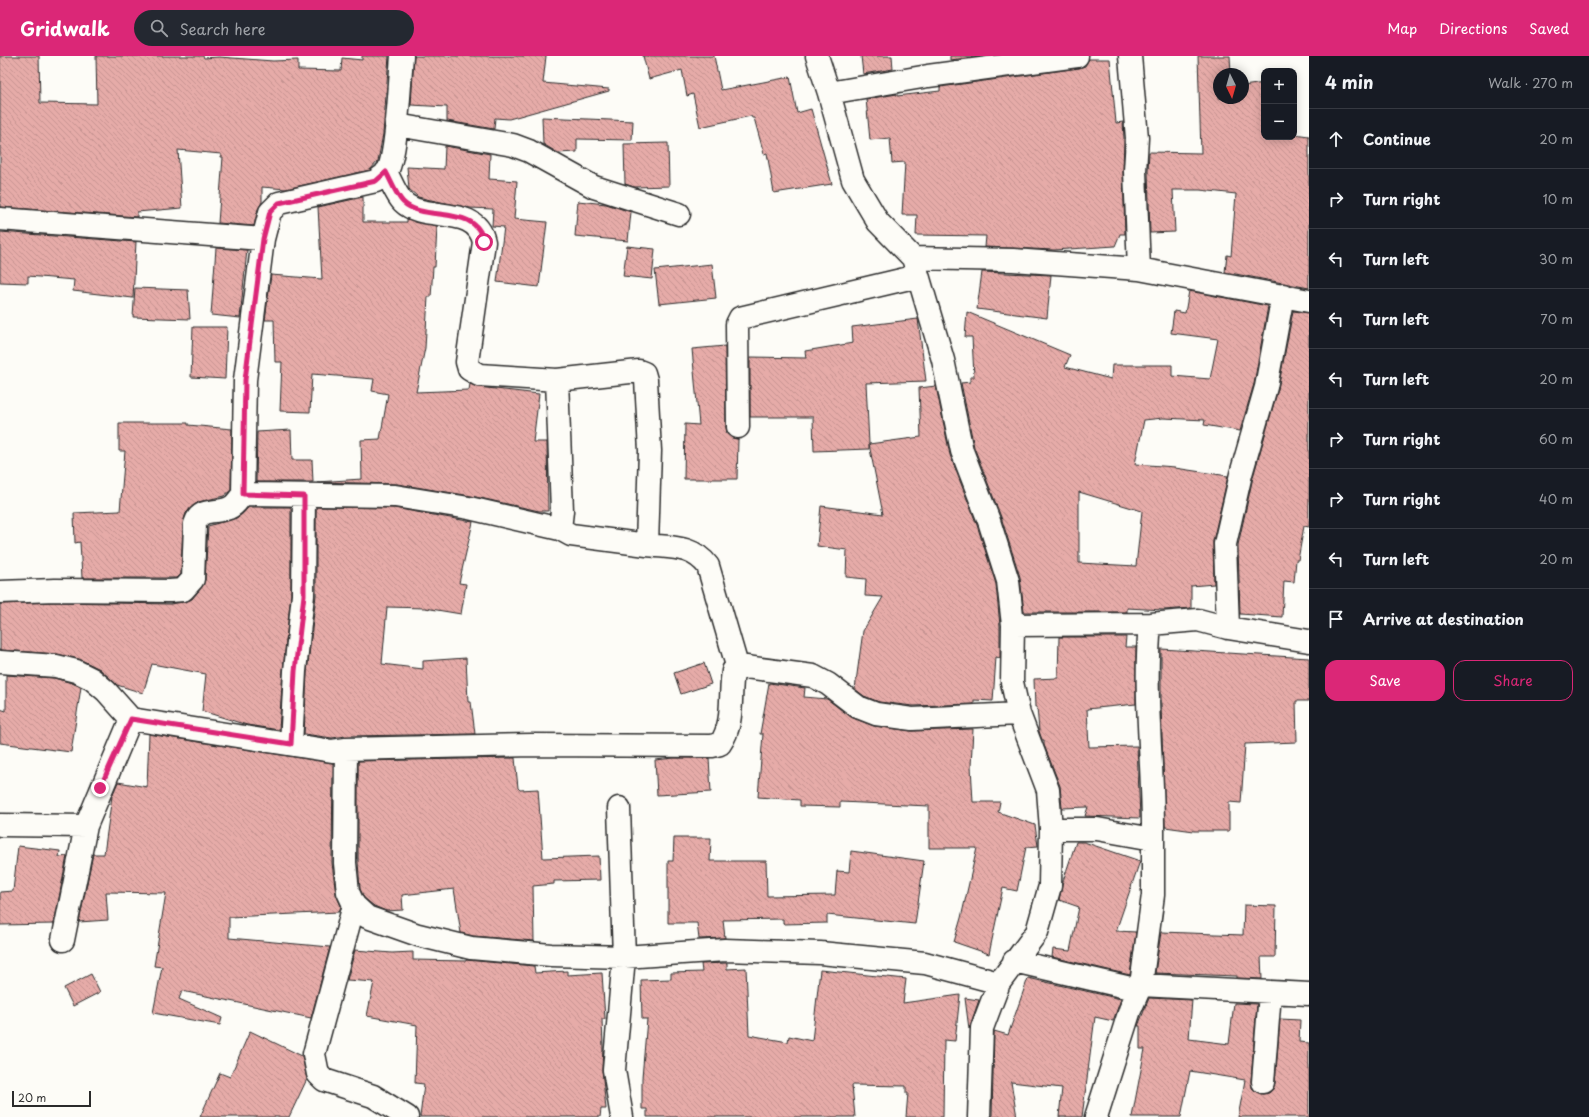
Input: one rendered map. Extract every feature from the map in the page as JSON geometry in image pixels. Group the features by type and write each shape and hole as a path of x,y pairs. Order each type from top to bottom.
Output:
{"street":[{"path":"0,592 55,590 183,590 193,579 195,524 197,517 203,513 231,508 243,494 245,380 263,239 270,212 279,203 376,181 386,172 391,157 397,125 402,56"},
{"path":"817,56 829,93 853,180 878,222 915,267 943,360 962,451 989,521 1008,581 1013,625 1012,682 1019,714 1048,790 1051,829 1050,886 1037,932 999,983 982,1028 979,1117"},
{"path":"829,93 928,76 1078,56"},
{"path":"1130,56 1137,138 1135,171 1139,269"},
{"path":"397,125 513,145 529,151 594,187 679,214"},
{"path":"386,172 403,203 416,209 465,219 482,232 484,242 467,362 469,370 479,375 557,380 638,371 645,375 650,451 647,544"},
{"path":"0,219 263,239"},
{"path":"738,427 737,324 740,318 915,267 1013,260 1139,269 1309,301"},
{"path":"1228,628 1225,544 1241,474 1266,387 1283,295"},
{"path":"557,380 562,511 560,529"},
{"path":"243,494 395,496 469,508 560,529 571,535 688,550 700,557 708,566 738,669"},
{"path":"291,744 295,671 304,595 304,496"},
{"path":"1013,625 1150,624 1198,620 1228,628 1309,641"},
{"path":"1096,1117 1130,1010 1140,988 1148,942 1153,895 1154,804 1148,666 1150,624"},
{"path":"0,662 56,666 76,671 92,679 106,691 131,719 332,751 346,749 532,745 712,746 720,744 726,736 729,724 733,671 746,667 813,676 828,684 858,707 876,714 912,719 1019,714"},
{"path":"63,940 86,826 131,719"},
{"path":"346,749 345,863 348,892 354,905 367,916 418,935 471,948 551,955 624,957 725,950 820,953 925,963 999,983"},
{"path":"619,808 624,957 614,1070 622,1117"},
{"path":"0,825 86,826"},
{"path":"1051,829 1096,829 1153,839"},
{"path":"354,905 314,1054 318,1074 324,1080 373,1096 407,1117"},
{"path":"1014,961 1140,988 1309,994"},
{"path":"1263,1082 1270,993"}],"building":[{"path":"0,56 39,56 40,103 97,104 96,56 203,56 204,58 219,57 273,61 298,60 298,70 341,71 342,58 362,60 362,56 389,56 383,134 378,161 370,170 286,189 262,187 262,202 258,209 254,226 218,223 223,157 221,157 221,154 178,150 182,208 137,212 137,217 0,207"},
{"path":"414,56 546,56 543,83 609,89 609,91 509,119 495,118 494,129 447,121 447,107 411,105"},
{"path":"643,56 714,56 721,90 790,77 797,113 811,109 832,184 774,193 767,153 764,154 754,118 751,116 700,127 693,94 687,96 682,70 649,79"},
{"path":"861,56 892,56 893,69 863,74"},
{"path":"950,56 983,56 950,60"},
{"path":"1198,56 1230,56 1231,68 1213,68 1213,104 1249,104 1249,85 1261,83 1261,140 1297,140 1297,134 1309,136 1309,288 1225,272 1227,255 1231,256 1236,194 1200,190 1173,190 1175,232 1150,233 1148,171 1149,152 1201,153"},
{"path":"1089,59 1110,59 1116,123 1123,122 1125,234 1120,234 1115,246 1054,250 985,247 986,236 916,235 917,215 902,215 905,162 892,163 890,138 870,140 866,99 897,94 897,96 940,91 940,87 1079,68 1085,66"},
{"path":"542,117 633,121 632,140 577,139 577,152 558,153 543,144"},
{"path":"668,143 669,186 634,187 625,184 624,144"},
{"path":"445,146 490,154 489,179 517,181 514,219 547,222 539,287 497,282 504,227 492,226 493,209 470,208 426,199 418,197 409,189 407,167 444,169"},
{"path":"363,197 363,222 407,222 407,219 437,226 435,267 433,267 431,297 428,297 425,348 416,392 469,390 470,384 478,387 539,394 533,442 547,442 548,511 539,511 471,496 397,484 317,482 362,479 361,440 380,439 388,394 372,391 374,379 312,374 310,412 280,411 282,362 275,362 274,320 265,320 271,275 322,279 318,207"},
{"path":"578,201 606,204 631,212 628,241 575,236"},
{"path":"0,232 136,242 133,298 73,291 74,280 28,276 28,283 0,282"},
{"path":"627,246 655,249 652,279 623,276"},
{"path":"216,248 247,250 240,318 211,315"},
{"path":"712,264 716,298 659,304 655,270"},
{"path":"982,272 1051,275 1047,318 977,309"},
{"path":"135,288 188,290 190,319 133,317"},
{"path":"1189,291 1268,306 1254,384 1240,431 1204,425 1205,420 1163,418 1144,420 1135,464 1175,467 1228,476 1213,541 1214,584 1191,586 1191,608 1164,610 1127,608 1127,612 1024,612 1020,577 1001,517 974,447 961,383 970,382 970,377 974,377 972,337 965,337 967,312 1070,355 1065,367 1111,379 1112,365 1172,365 1172,376 1210,379 1218,339 1171,333 1174,311 1185,313","holes":["1079,492 1142,511 1136,566 1079,563"]},
{"path":"1293,311 1309,313 1309,527 1304,526 1298,560 1296,560 1294,582 1284,581 1282,617 1240,614 1238,545 1253,477 1278,389"},
{"path":"918,319 926,381 866,383 869,449 814,451 813,417 750,417 750,357 806,358 805,351 853,343 852,327"},
{"path":"193,327 227,327 225,379 191,377"},
{"path":"725,346 726,427 727,434 732,438 738,439 737,479 684,479 685,424 699,425 692,349"},
{"path":"936,386 950,455 977,525 996,584 1000,626 1000,658 996,657 993,701 974,700 974,704 913,706 879,702 864,696 855,689 863,631 883,597 865,596 866,579 846,577 847,550 817,546 821,506 883,514 869,444 921,437 919,388"},
{"path":"119,423 188,423 188,425 232,429 231,490 224,496 198,502 186,513 183,524 181,574 177,578 82,578 80,542 75,543 74,513 120,511 125,451 119,451"},
{"path":"291,430 292,460 312,460 313,482 256,482 257,432"},
{"path":"249,507 291,507 291,594 283,670 279,730 247,725 202,711 206,674 152,664 143,693 117,685 100,669 79,659 57,654 0,650 0,604 55,602 170,604 192,599 202,587 205,580 208,526 236,518"},
{"path":"316,507 394,508 473,522 459,583 466,584 461,614 425,608 387,607 382,664 423,669 423,661 466,658 468,702 471,702 475,734 346,736 332,738 304,734 307,672 316,595"},
{"path":"1059,637 1126,637 1125,647 1136,647 1136,704 1087,709 1089,747 1137,746 1140,818 1085,816 1088,807 1062,808 1060,786 1044,745 1044,740 1042,740 1039,731 1037,707 1035,707 1034,679 1058,678"},
{"path":"1161,649 1309,658 1309,701 1296,701 1297,742 1245,744 1241,803 1229,802 1229,831 1194,831 1165,827 1161,704"},
{"path":"704,663 711,684 681,694 674,673"},
{"path":"6,675 54,678 81,687 71,752 0,743 0,709 6,711"},
{"path":"769,683 805,688 804,697 827,699 851,717 874,726 912,731 973,729 971,766 973,802 1000,802 998,812 1035,825 1038,846 1026,847 1017,891 1003,888 989,954 954,942 977,848 929,848 929,806 840,802 840,807 800,806 800,800 758,797 763,734 760,734"},
{"path":"149,734 333,763 332,863 336,894 341,906 339,912 229,917 229,938 330,947 311,1018 182,991 179,999 222,1018 220,1025 153,1013 162,967 154,966 166,893 106,892 108,920 79,922 93,854 104,854 112,796 118,782 147,787"},
{"path":"515,758 518,788 520,790 538,789 543,858 599,856 600,880 554,881 554,884 533,886 534,941 473,936 461,933 454,889 402,895 403,910 386,911 374,906 364,898 360,889 358,862 358,761"},
{"path":"674,758 709,758 711,792 657,795 655,760"},
{"path":"674,838 711,838 710,861 766,861 767,896 835,895 837,871 849,872 851,851 924,861 915,924 827,915 827,923 783,924 783,919 723,920 725,938 699,939 697,923 668,923 668,861 673,861"},
{"path":"1076,842 1084,842 1140,861 1116,931 1136,932 1130,975 1052,957 1053,949 1070,951 1079,907 1059,900 1063,881"},
{"path":"18,846 60,851 59,857 67,856 54,924 0,925 0,892 13,891"},
{"path":"1244,905 1276,906 1275,957 1261,957 1262,979 1237,978 1237,976 1155,973 1161,932 1243,935"},
{"path":"355,950 392,953 413,952 413,960 466,960 534,966 535,973 567,971 567,975 602,973 605,1019 602,1019 602,1069 606,1109 601,1109 600,1117 420,1117 424,1084 415,1083 417,1025 367,1016 374,982 347,980"},
{"path":"727,963 727,969 746,968 749,1035 788,1042 789,1036 812,1041 820,970 906,979 903,1003 960,995 955,1041 944,1040 943,1117 906,1117 908,1093 906,1093 906,1086 852,1085 855,1117 647,1117 647,1109 642,1109 642,1078 647,1019 642,1019 641,980 671,979 671,973 702,972 701,964"},
{"path":"91,974 100,992 73,1006 64,988"},
{"path":"1028,978 1121,999 1113,1021 1095,1017 1082,1117 1059,1117 1062,1088 1011,1082 1017,1117 992,1117 994,1031 1008,1035"},
{"path":"965,998 979,1000 969,1029"},
{"path":"1149,998 1192,1000 1189,1039 1229,1044 1234,1003 1257,1004 1251,1081 1252,1088 1256,1092 1262,1094 1269,1093 1273,1089 1275,1083 1280,1019 1300,1020 1299,1042 1309,1043 1309,1117 1238,1117 1245,1080 1190,1071 1181,1117 1132,1117 1145,1049 1140,1049 1140,1026 1138,1026"},
{"path":"250,1031 302,1056 307,1079 289,1117 200,1117 220,1073 230,1077"}],"route":[{"path":"100,788 131,719 291,744 295,671 304,595 304,496 243,494 245,380 263,239 270,212 279,203 376,181 386,172 403,203 416,209 465,219 482,232 484,242"}]}
